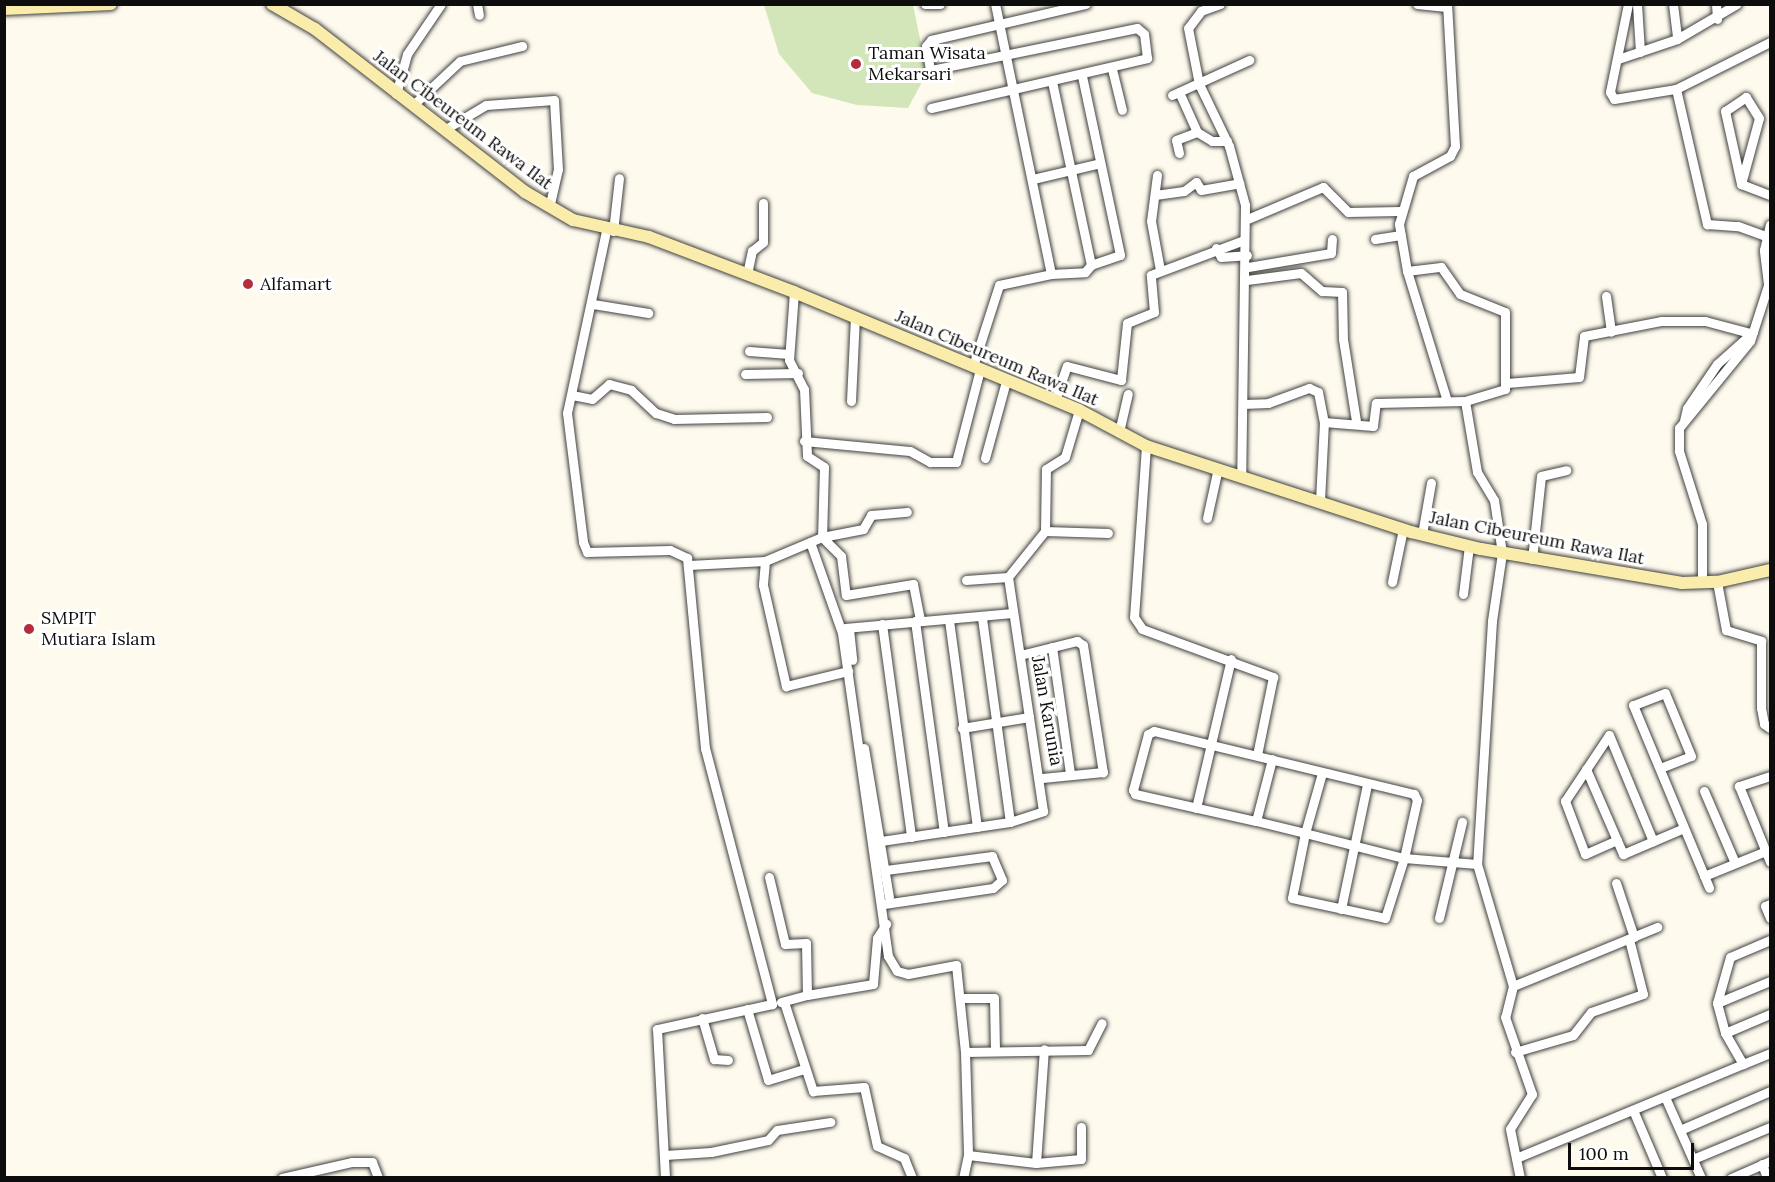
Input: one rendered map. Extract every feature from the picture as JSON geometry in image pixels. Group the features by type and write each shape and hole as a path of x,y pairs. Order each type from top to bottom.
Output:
{"street":[{"path":"4,9 111,4"},
{"name":"Jalan Cibeureum Rawa Ilat","path":"272,4 315,29 396,94 549,207 610,231 649,237 794,292 1079,410 1146,446 1403,529 1532,559 1702,582 1717,582 1770,570"},
{"path":"396,94 407,54 441,4"},
{"path":"477,4 478,15"},
{"path":"925,4 940,4"},
{"path":"995,4 1051,274"},
{"path":"931,108 1112,69 1148,57 1141,30 935,73 926,53 931,40 1086,4"},
{"path":"1220,4 1201,11 1188,28 1199,84 1227,141 1239,183 1245,220 1244,240 1248,267 1242,314 1241,476"},
{"path":"1418,4 1446,6 1455,146 1450,156 1413,176 1400,212 1401,235 1407,271 1447,401"},
{"path":"1628,4 1610,92 1614,99 1676,89 1768,47"},
{"path":"1637,4 1640,52"},
{"path":"1674,4 1677,39"},
{"path":"1716,4 1717,19"},
{"path":"1618,59 1677,39 1717,19 1737,4"},
{"path":"413,105 460,61 522,46"},
{"path":"1227,141 1212,141 1197,132 1176,94 1249,60"},
{"path":"1112,69 1122,110"},
{"path":"804,441 910,451 930,462 956,462 976,368 999,285 1051,274 1085,272 1091,265 1120,255 1082,76"},
{"path":"1052,81 1069,171 1091,265"},
{"path":"1676,89 1707,224 1738,226 1766,236"},
{"path":"1746,97 1759,117 1741,184 1725,111 1746,97"},
{"path":"444,129 486,105 554,100 558,169 549,207"},
{"path":"1179,153 1176,140 1197,132"},
{"path":"1033,179 1100,163"},
{"path":"1157,175 1151,221 1160,270"},
{"path":"619,178 610,231 572,395 567,434 585,550 681,551 689,565 705,748 772,1004"},
{"path":"1155,195 1184,191 1196,182 1201,190 1239,183"},
{"path":"1741,184 1770,195"},
{"path":"1245,220 1323,186 1348,212 1400,212"},
{"path":"747,274 752,251 764,242 763,202"},
{"path":"1702,582 1702,524 1677,437 1684,421 1752,332 1769,281 1766,236 1770,225"},
{"path":"1375,239 1401,235"},
{"path":"1248,267 1331,253 1332,239"},
{"path":"1055,400 1067,366 1121,380 1127,323 1154,312 1149,279 1160,270 1216,248 1244,240"},
{"path":"1216,248 1221,257 1247,255"},
{"path":"1324,422 1356,421 1375,425 1376,403 1465,401 1502,393 1507,383 1502,308 1460,294 1441,267 1407,271"},
{"path":"1247,280 1301,273 1322,291 1342,292 1342,339 1356,421"},
{"path":"794,292 789,354 804,389 804,441 808,457 824,466 822,537 841,556 846,595 913,584 944,832"},
{"path":"1606,296 1611,332"},
{"path":"593,304 648,313"},
{"path":"851,401 855,317"},
{"path":"1507,383 1579,377 1583,371 1580,339 1661,321 1705,321 1752,332"},
{"path":"749,351 789,354"},
{"path":"745,374 798,373"},
{"path":"985,458 1006,381"},
{"path":"572,395 592,399 609,384 631,390 656,413 674,419 767,417"},
{"path":"1243,404 1315,389 1324,422 1320,501"},
{"path":"1119,432 1128,394"},
{"path":"1465,401 1477,472 1494,500 1502,553 1490,643 1477,864 1513,986"},
{"path":"966,580 1008,577 1045,531 1045,474 1065,457 1079,410"},
{"path":"1146,446 1134,616 1142,629 1231,659 1274,680 1257,755"},
{"path":"1208,518 1218,468"},
{"path":"1532,559 1541,476 1566,470"},
{"path":"1422,534 1431,483"},
{"path":"689,565 765,561 822,537 863,529 871,514 907,512"},
{"path":"1392,582 1403,529"},
{"path":"1045,531 1108,533"},
{"path":"810,542 845,629 886,870 886,924 894,968 916,974 952,962 961,998 968,1155 963,1178"},
{"path":"1463,594 1469,546"},
{"path":"765,561 763,585 786,686 848,671"},
{"name":"Jalan Karunia","path":"1008,577 1029,717 1042,778 1044,807 1040,813 1010,822"},
{"path":"1717,582 1726,630 1761,641 1761,708 1764,724 1770,728"},
{"path":"845,629 917,621 982,618 1012,613"},
{"path":"881,842 1010,822 982,618"},
{"path":"949,620 977,827"},
{"path":"882,624 911,837"},
{"path":"845,629 848,671 887,903"},
{"path":"1020,655 1077,640 1083,645 1103,772 1042,778"},
{"path":"1052,646 1070,774"},
{"path":"1196,808 1209,744 1231,659"},
{"path":"1660,768 1691,756 1665,693 1633,705 1709,888"},
{"path":"962,728 1029,717"},
{"path":"1322,773 1305,833 1292,898 1388,916 1404,858 1416,796 1257,755 1151,731 1133,790 1196,808 1256,820 1305,833 1355,846 1404,858 1449,864 1477,864"},
{"path":"1617,840 1585,854 1565,801 1609,735 1653,841"},
{"path":"1256,820 1272,759"},
{"path":"1586,769 1623,854 1684,828"},
{"path":"1770,776 1739,786 1770,862"},
{"path":"1341,909 1367,784"},
{"path":"1704,791 1735,864"},
{"path":"1439,918 1449,864 1462,822"},
{"path":"1704,876 1766,851"},
{"path":"886,870 992,856 1002,880 993,888 887,903"},
{"path":"769,877 785,944 806,943 807,995"},
{"path":"1515,1052 1573,1035 1591,1012 1643,994 1616,883"},
{"path":"1770,904 1765,906 1770,918"},
{"path":"665,1178 655,1034 661,1025 873,984 877,938 886,924"},
{"path":"1520,1178 1510,1129 1532,1094 1515,1052 1504,1004 1513,986 1657,927"},
{"path":"1743,1065 1725,1033 1717,1003 1730,957 1770,940"},
{"path":"1717,1003 1770,981"},
{"path":"961,998 994,998 994,1050"},
{"path":"784,1002 804,1069 817,1094 864,1087 877,1146 904,1158 912,1178"},
{"path":"747,1009 768,1080 804,1069"},
{"path":"1725,1033 1770,1014"},
{"path":"702,1018 714,1059 728,1060"},
{"path":"965,1052 1088,1050 1102,1023"},
{"path":"1036,1163 1044,1049"},
{"path":"1516,1158 1770,1053"},
{"path":"1680,1130 1770,1091"},
{"path":"1665,1096 1701,1178"},
{"path":"1633,1110 1662,1178"},
{"path":"665,1155 722,1149 768,1140 777,1130 830,1122"},
{"path":"968,1155 1036,1163 1081,1159 1081,1127"},
{"path":"1693,1159 1770,1127"},
{"path":"282,1178 352,1162 372,1162 378,1178"},
{"path":"1731,1178 1766,1163 1767,1178"}],"green space":[{"name":"Taman Wisata Mekarsari","path":"764,5 913,5 927,73 908,108 857,105 812,93 779,54"}],"place":[{"name":"Taman Wisata Mekarsari","path":"856,64"},
{"name":"Alfamart","path":"248,284"},
{"name":"SMPIT Mutiara Islam","path":"29,629"}]}
